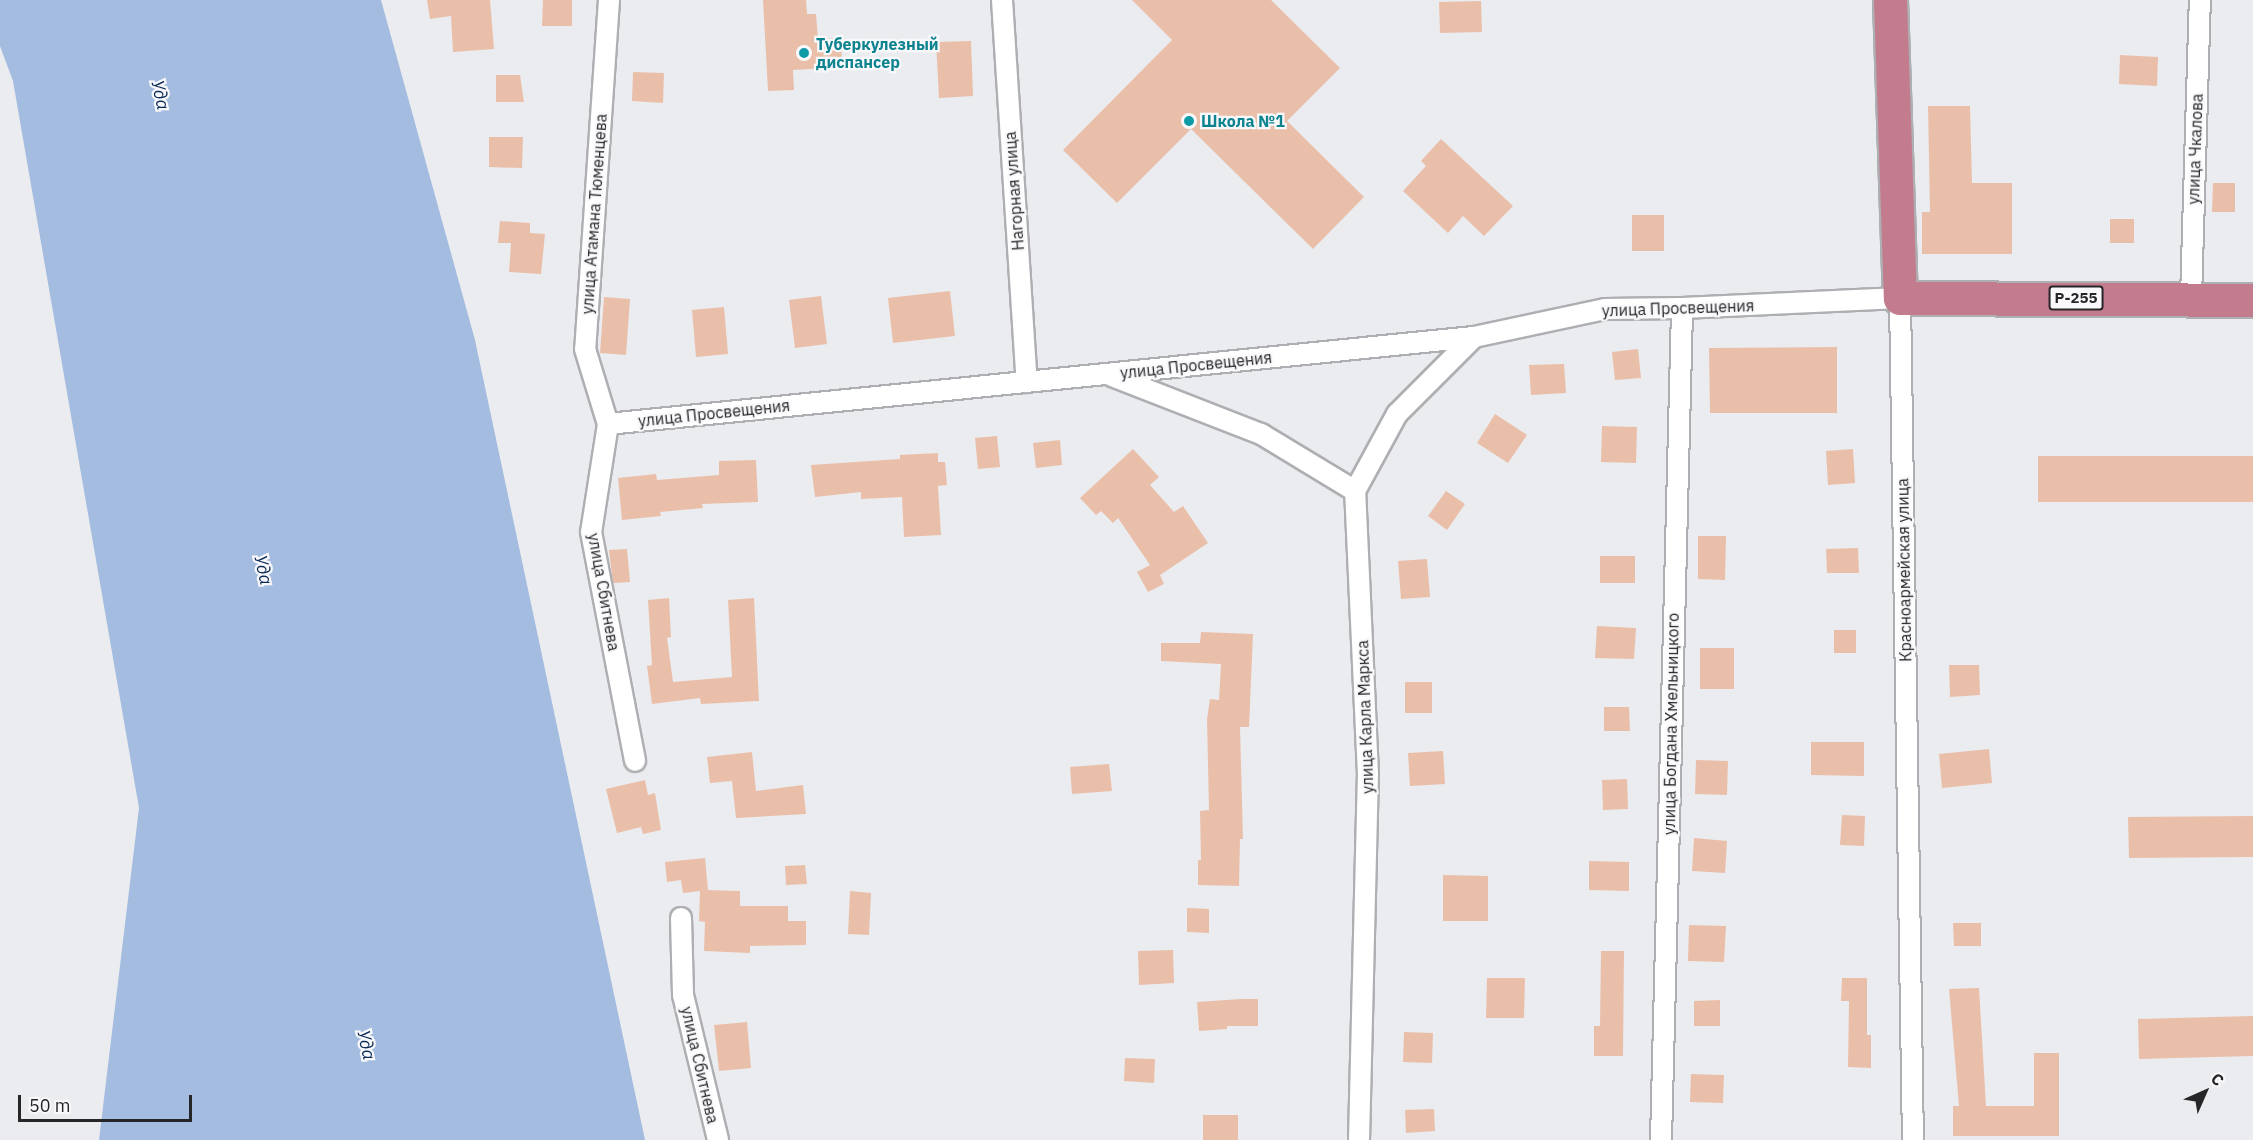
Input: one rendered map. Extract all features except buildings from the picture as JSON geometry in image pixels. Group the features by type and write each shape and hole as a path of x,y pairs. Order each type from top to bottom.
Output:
{"highway":[{"name":"Красноармейская улица","path":"1890,0 1900,298"},
{"name":"улица Просвещения","path":"1900,298 2253,300"}],"street":[{"name":"улица Атамана Тюменцева","path":"609,0 585,349 609,424"},
{"name":"Нагорная улица","path":"1002,0 1027,382"},
{"name":"улица Чкалова","path":"2191,298 2200,0"},
{"name":"улица Просвещения","path":"609,424 1474,337 1605,309 1682,308 1900,298"},
{"name":"Красноармейская улица","path":"1900,298 1913,1140"},
{"name":"улица Богдана Хмельницкого","path":"1661,1140 1682,308"},
{"path":"1355,491 1397,414 1474,337"},
{"name":"улица Просвещения","path":"1107,374 1261,434 1355,491"},
{"name":"улица Сбитнева","path":"609,424 591,532 635,760"},
{"name":"улица Карла Маркса","path":"1355,491 1368,775 1359,1140"},
{"name":"улица Сбитнева","path":"681,918 683,995 718,1140"}],"water":[{"name":"Уда","path":"0,0 381,0 475,340 645,1140 99,1140 139,808 13,81 0,46"}],"place":[{"name":"Туберкулезный диспансер","path":"804,53"},
{"name":"Школа №1","path":"1189,121"}]}
